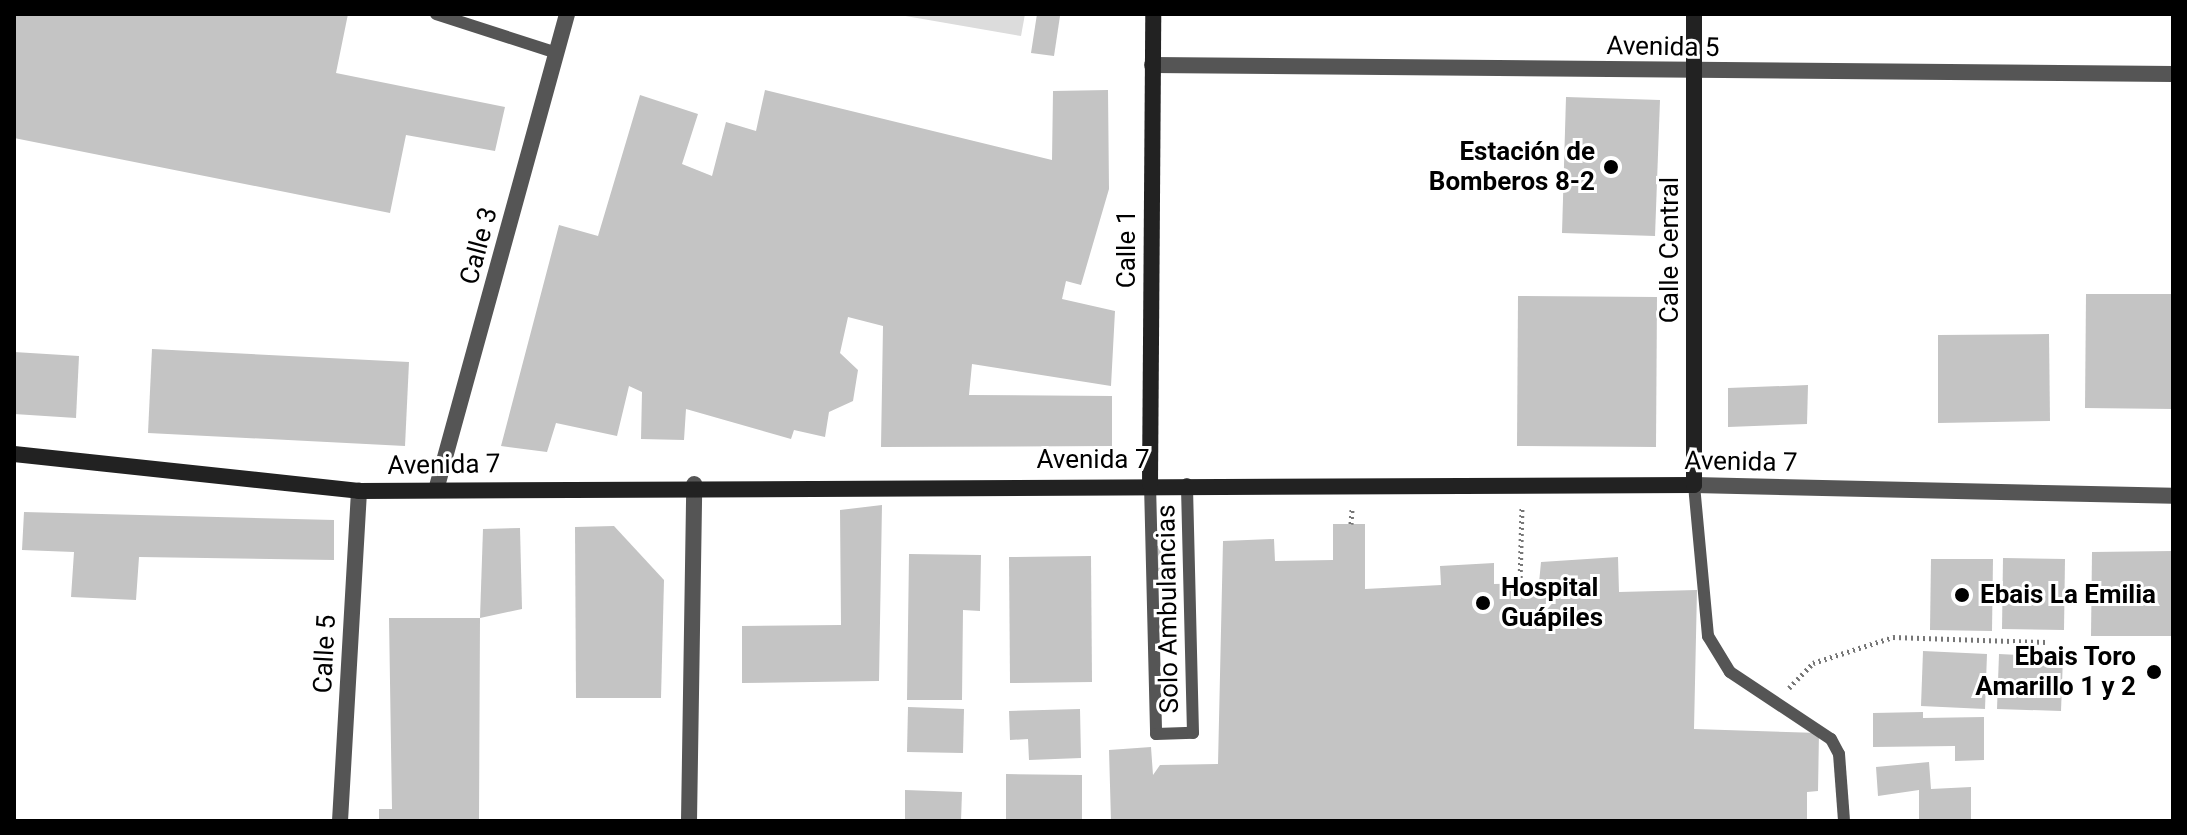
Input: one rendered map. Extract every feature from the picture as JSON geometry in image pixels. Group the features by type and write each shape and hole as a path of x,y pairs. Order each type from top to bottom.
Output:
{"main road":[{"name":"Calle 1","path":"1150,484 1153,14"},
{"name":"Calle Central","path":"1694,14 1694,485"},
{"name":"Avenida 7","path":"14,454 359,491 694,484 1694,485"}],"street":[{"name":"Calle 3","path":"436,490 567,14"},
{"name":"Avenida 5","path":"1152,65 2173,74"},
{"path":"689,821 694,484"},
{"name":"Avenida 7","path":"1694,485 2173,496"},
{"name":"Calle 5","path":"340,821 359,491"}],"lane":[{"path":"436,14 557,53"},
{"name":"Solo Ambulancias","path":"1150,484 1156,734 1193,733 1187,484"},
{"path":"1694,485 1708,636 1730,672 1775,705 1831,739 1839,754 1844,821"}],"path":[{"path":"1520,583 1522,484"},
{"path":"1775,705 1813,663 1893,637 2046,642"}],"shaded area":[{"path":"894,14 1025,14 1021,36"}],"building":[{"path":"14,14 348,14 336,73 505,107 495,151 406,135 390,213 14,138"},
{"path":"1037,14 1060,16 1054,56 1031,53"},
{"path":"765,90 1052,160 1053,91 1108,90 1109,189 1081,285 1066,281 1062,299 1115,311 1111,386 972,364 969,395 1112,396 1112,446 881,447 883,326 848,317 840,353 858,370 853,401 829,412 825,437 794,430 791,439 686,409 684,440 641,439 642,392 629,386 617,436 556,423 547,452 501,446 559,225 598,236 640,95 698,114 682,164 712,176 726,122 756,131"},
{"name":"Estación de Bomberos 8-2","path":"1566,97 1660,100 1655,236 1562,233"},
{"path":"2086,294 2173,294 2173,409 2085,408"},
{"path":"1518,296 1657,297 1656,447 1517,446"},
{"path":"2049,334 2050,421 1938,423 1938,335"},
{"path":"152,349 409,362 405,446 148,433"},
{"path":"14,352 79,356 76,418 14,414"},
{"path":"1808,385 1807,424 1728,427 1728,388"},
{"path":"882,505 879,681 742,683 742,626 841,625 840,510"},
{"path":"24,512 334,520 334,560 139,557 136,600 71,597 74,552 22,550"},
{"path":"1333,524 1365,524 1365,589 1441,585 1440,566 1494,563 1494,584 1539,583 1541,562 1618,557 1619,592 1697,590 1694,729 1819,733 1818,791 1807,792 1807,821 1111,821 1109,750 1151,747 1153,775 1160,765 1218,764 1223,541 1274,539 1275,561 1333,560"},
{"path":"614,526 664,580 661,698 576,698 575,527"},
{"path":"520,528 522,609 480,618 483,529"},
{"path":"1157,546 1174,546 1174,571 1157,571"},
{"path":"2173,551 2173,636 2091,636 2092,552"},
{"path":"909,554 981,555 980,611 963,610 962,700 907,700"},
{"path":"1091,556 1092,682 1010,683 1009,557"},
{"path":"2003,558 2065,559 2064,630 2002,629"},
{"name":"Ebais La Emilia","path":"1931,559 1993,559 1992,631 1930,630"},
{"path":"389,618 480,618 479,821 379,821 379,809 392,809"},
{"path":"1923,651 1987,654 1985,709 1921,706"},
{"path":"1999,654 2063,657 2061,711 1997,709"},
{"path":"908,707 964,709 963,753 907,752"},
{"path":"1080,709 1081,758 1029,760 1028,739 1010,740 1009,711"},
{"path":"1923,712 1923,718 1984,717 1984,760 1955,761 1955,746 1873,747 1873,713"},
{"path":"1929,762 1931,789 1971,787 1971,821 1919,821 1919,790 1878,796 1876,767"},
{"path":"1006,774 1082,775 1082,821 1006,821"},
{"path":"905,790 962,792 961,821 905,821"}],"place":[{"name":"Estación de Bomberos 8-2","path":"1611,167"},
{"name":"Ebais La Emilia","path":"1962,595"},
{"name":"Hospital Guápiles","path":"1483,603"},
{"name":"Ebais Toro Amarillo 1 y 2","path":"2154,672"}]}
